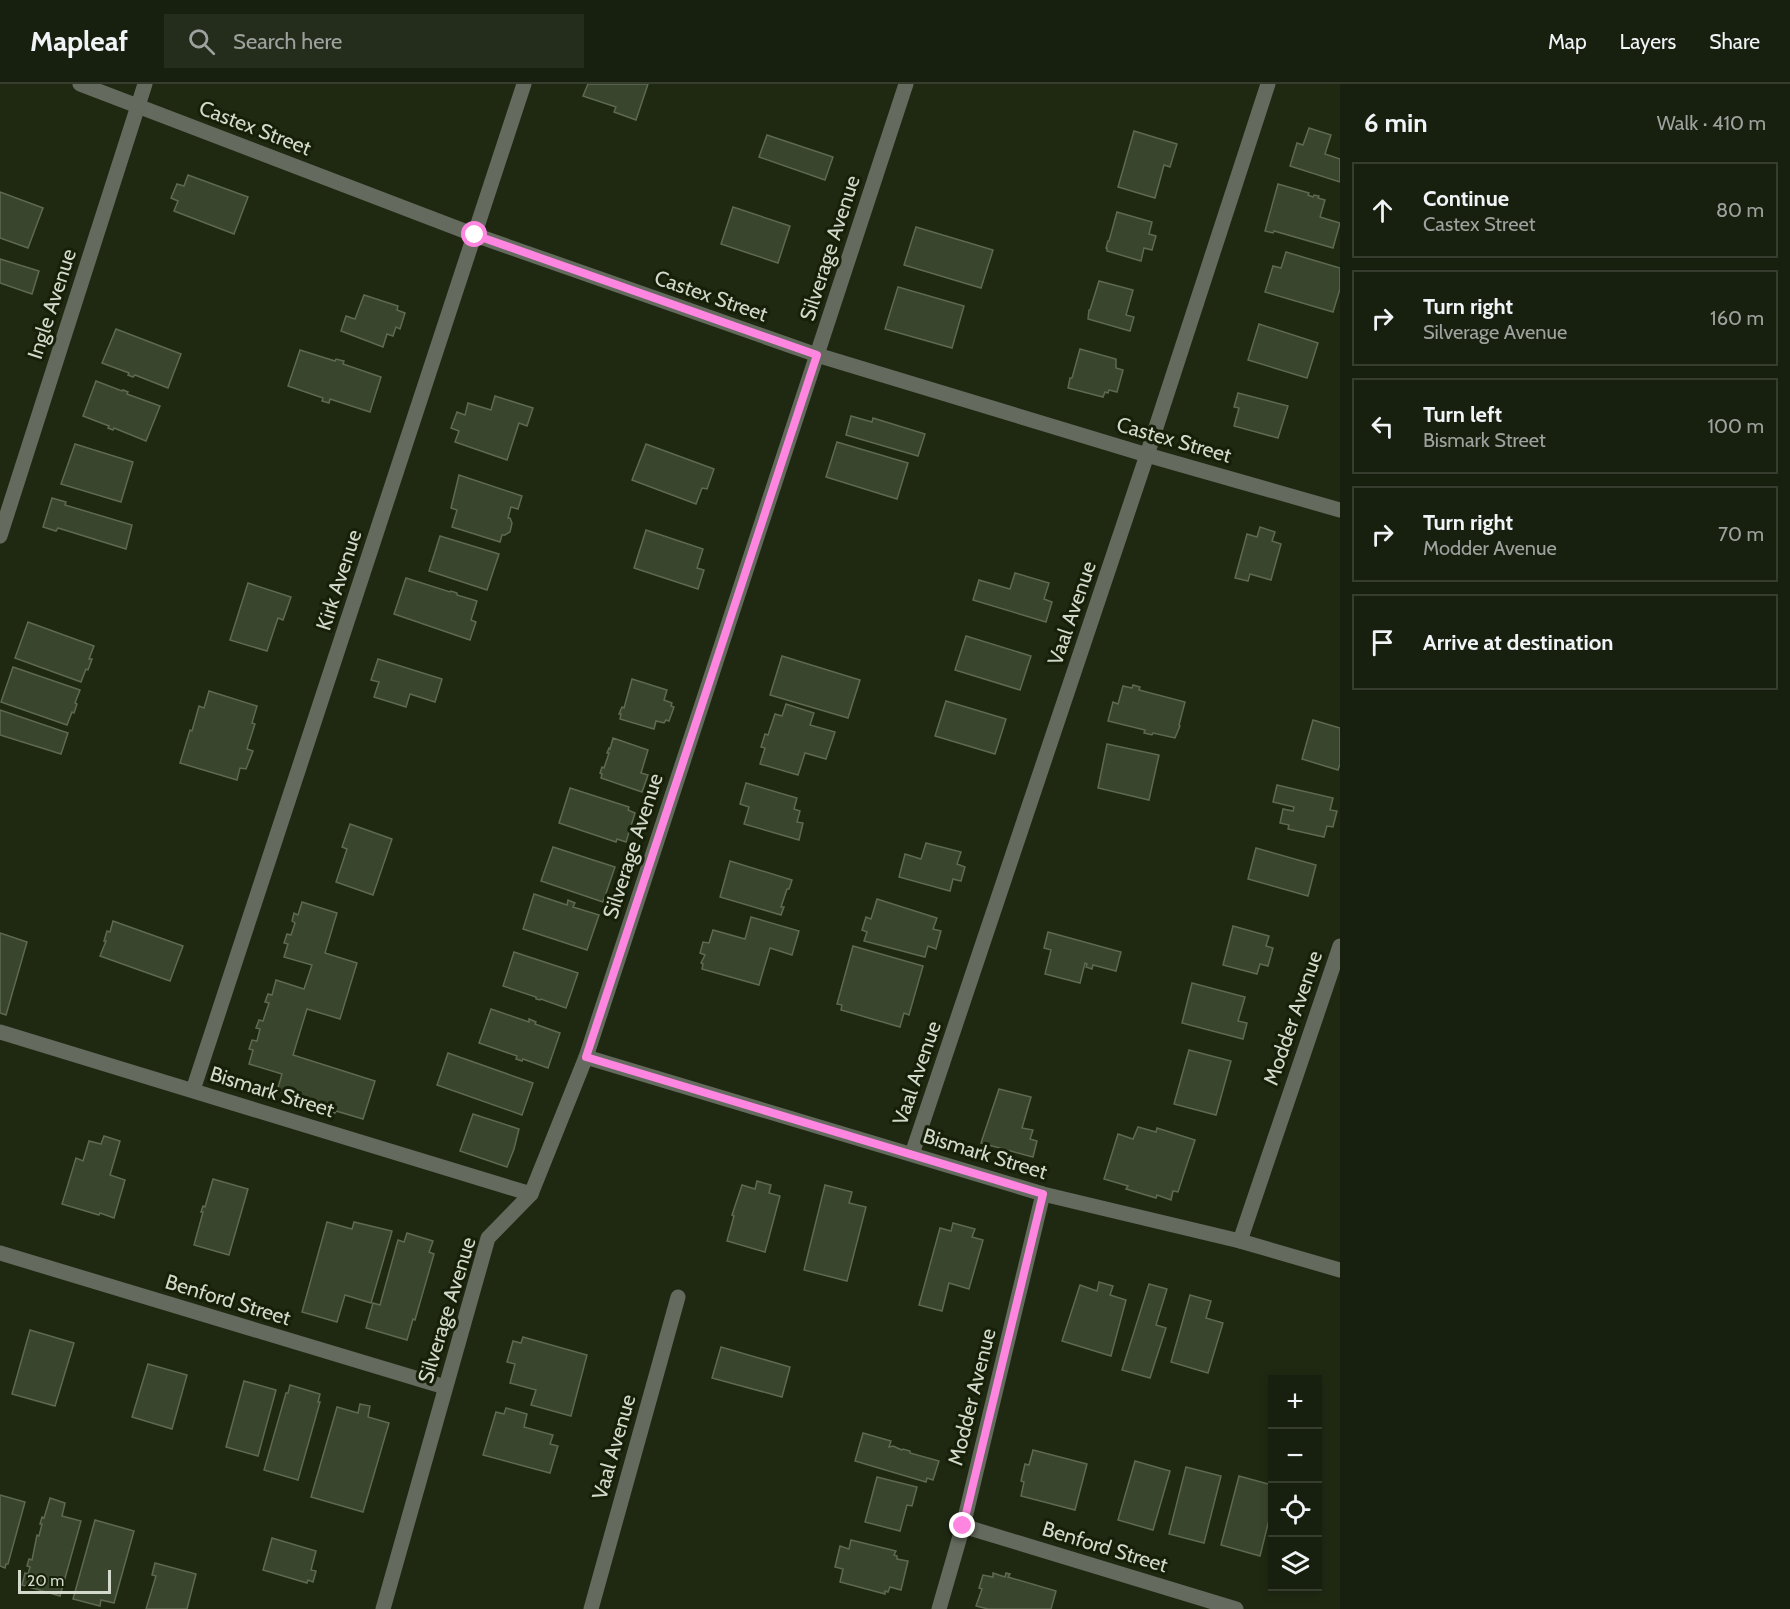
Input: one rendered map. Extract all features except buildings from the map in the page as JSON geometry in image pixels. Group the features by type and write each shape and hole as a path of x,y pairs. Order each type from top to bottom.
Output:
{"street":[{"name":"Castex Street","path":"80,84 475,235 817,355 1148,455 1340,510"},
{"name":"Ingle Avenue","path":"0,536 145,84"},
{"name":"Kirk Avenue","path":"193,1089 524,84"},
{"name":"Silverage Avenue","path":"382,1609 488,1238 531,1194 586,1057 906,84"},
{"name":"Vaal Avenue","path":"912,1154 1148,455 1268,84"},
{"name":"Modder Avenue","path":"1240,1240 1340,946"},
{"name":"Bismark Street","path":"0,1032 531,1194"},
{"name":"Bismark Street","path":"586,1057 1043,1194 1240,1240 1340,1270"},
{"name":"Modder Avenue","path":"939,1609 963,1526 1043,1194"},
{"name":"Benford Street","path":"0,1254 445,1387"},
{"name":"Vaal Avenue","path":"591,1609 678,1297"},
{"name":"Benford Street","path":"963,1526 1236,1609"}],"route":[{"path":"475,235 817,355 586,1057 1043,1194 963,1526"}]}
